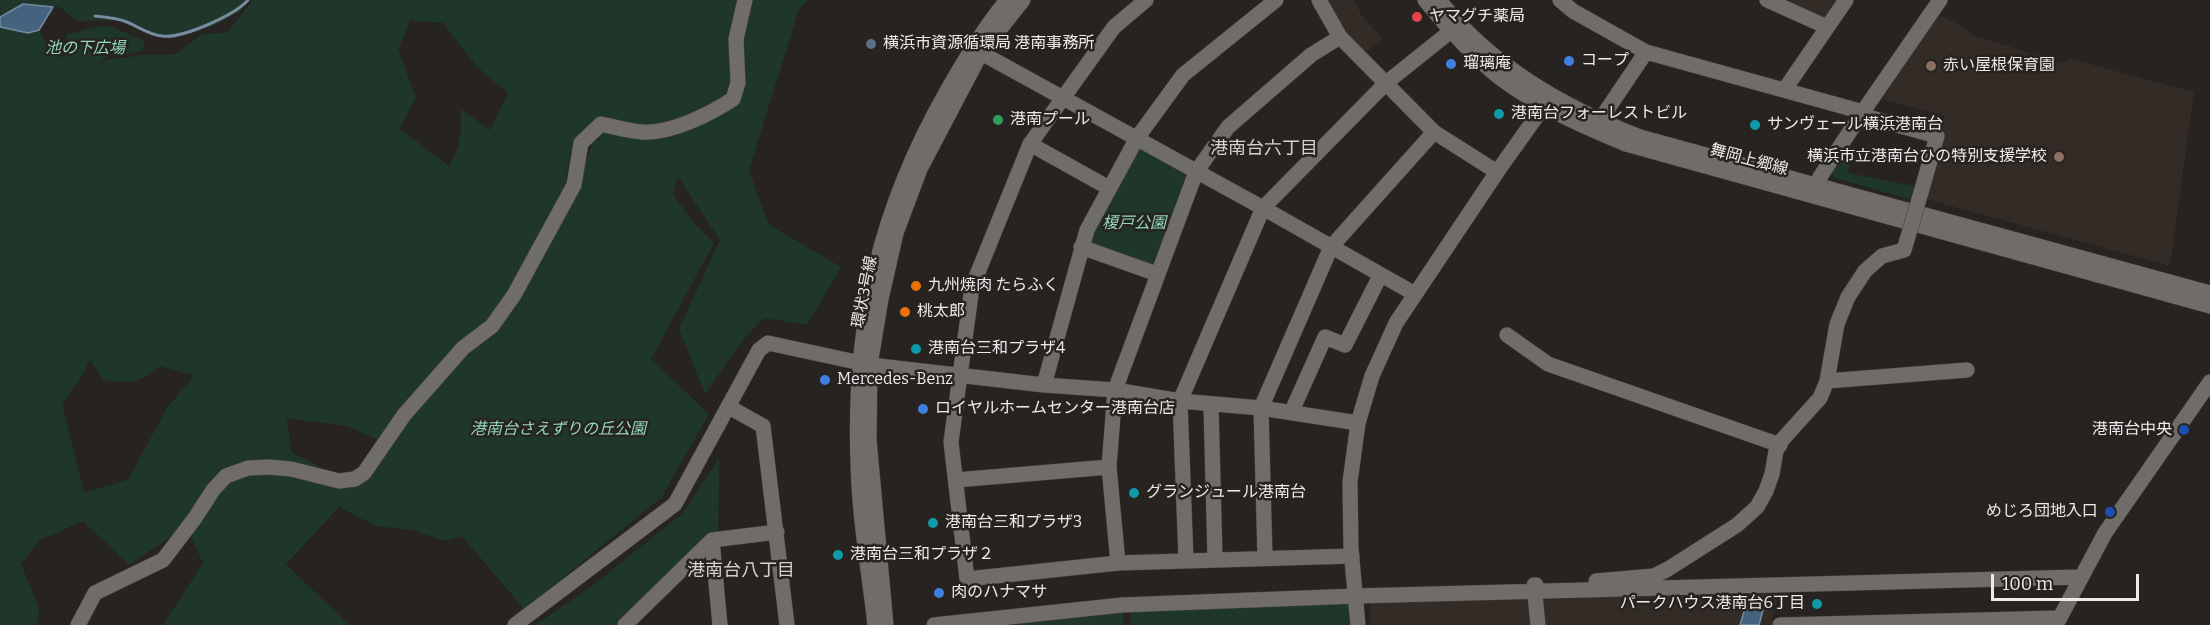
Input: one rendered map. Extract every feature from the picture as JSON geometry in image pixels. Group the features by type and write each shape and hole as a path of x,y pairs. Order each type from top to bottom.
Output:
{"street":[{"path":"78,625 95,593 163,560 213,490 226,476 248,468 269,467 291,469 339,481 355,479 364,473 404,415 463,348 492,326 514,295 574,186 581,142 601,124 644,132 661,131 699,118 733,99 738,83 736,39 745,0"},
{"name":"環状3号線","path":"875,625 858,464 857,415 865,364 896,233 920,169 977,50 1008,0"},
{"name":"環状3号線","path":"977,50 1023,0"},
{"path":"1146,0 1114,27 1030,144 972,287 951,442 967,579 1118,563 1215,558 1352,556"},
{"path":"1044,385 1087,230 1137,138 1183,75 1276,0"},
{"path":"1319,0 1340,37 1434,132 1497,172"},
{"name":"舞岡上郷線","path":"1425,0 1450,31 1498,76 1595,126 1640,137 2210,306"},
{"name":"舞岡上郷線","path":"1439,0 1458,23 1548,101"},
{"path":"1538,625 1534,585 1654,576 1737,525 1757,507 1766,491 1779,445 1820,398 1827,381 1837,324 1848,297 1865,271 1882,256 1904,250 1937,136 1785,89 1646,52 1573,11 1560,0"},
{"path":"1767,0 1827,27"},
{"path":"1785,89 1846,0"},
{"path":"1815,190 1940,0"},
{"path":"1186,560 1180,401 1263,208 1386,83 1450,31"},
{"path":"1118,563 1109,467 1115,390 1196,172 1228,127 1311,56 1340,37"},
{"path":"977,50 1415,294"},
{"path":"1595,126 1646,52"},
{"path":"1358,625 1352,556 1350,483 1358,423 1372,376 1396,323 1497,172 1548,101"},
{"path":"1265,558 1261,408 1331,247 1434,132"},
{"path":"1030,144 1109,188"},
{"name":"舞岡上郷線","path":"1815,190 2210,293"},
{"path":"1081,247 1157,274"},
{"path":"1291,413 1325,337 1344,345 1380,276"},
{"path":"1507,335 1548,363 1779,445"},
{"path":"515,625 675,504 759,350 768,343 865,364 1044,385 1115,390 1180,401 1261,408 1358,423"},
{"name":"環状3号線","path":"865,364 869,440 886,625"},
{"path":"1827,381 1967,370"},
{"path":"1780,625 2058,622 2105,533 2210,382"},
{"path":"1211,405 1215,558"},
{"path":"729,407 763,426 787,625"},
{"path":"956,480 1109,467"},
{"path":"625,625 712,540 777,532"},
{"path":"712,540 720,625"},
{"path":"934,625 1122,605 1356,596 2080,577"}],"shaded area":[{"path":"1325,0 1354,0 1363,18 1383,38 1364,54 1344,34"},
{"path":"1784,0 1839,0 1826,18"},
{"name":"横浜市立港南台ひの特別支援学校","path":"1943,16 1969,30 1969,34 2063,63 2071,59 2194,92 2170,266 1922,198 1945,116 1882,99 1932,20"},
{"path":"1779,593 1771,625 1544,625 1542,599"},
{"path":"1530,598 1532,625 1371,625 1369,600"}],"green space":[{"path":"0,0 244,0 240,12 213,26 168,39 126,20 77,21 60,7 23,4 0,17"},
{"path":"253,0 735,0 746,3 749,0 808,0 799,9 749,170 768,224 841,267 807,325 764,318 743,340 705,394 679,329 720,240 678,177 673,194 692,221 714,243 651,359 709,414 661,498 524,609 462,536 445,541 412,530 376,526 339,507 286,564 349,625 163,625 203,563 186,526 129,565 83,521 40,540 21,564 39,608 37,625 0,625 0,27 28,33 39,30 47,45 63,43 64,60 67,34 107,25 145,41 142,51 107,57 97,65 107,60 143,55 176,54 202,34 227,33","holes":["410,20 443,23 477,67 508,93 490,130 461,109 459,145 449,166 400,129 416,97 398,50","581,130 601,139 592,143 583,172 513,301 493,329 412,412 388,449 379,453 364,473 355,479 340,481 336,475 291,452 287,418 347,426 385,443 402,417 463,348 492,326 514,295 565,187 570,154","90,360 103,380 121,382 140,380 160,366 194,376 167,408 128,480 84,492 62,404 82,376"]},
{"name":"榎戸公園","path":"1141,149 1185,173 1186,178 1154,265 1088,242 1137,150"},
{"path":"1842,160 1850,163 1848,173 1919,187 1915,201 1835,178 1832,173"},
{"path":"719,458 718,540 625,625 535,625 588,589 683,513"},
{"path":"1349,601 1351,625 1131,625 1129,610"},
{"path":"1122,605 1124,625 971,625"}],"water":[{"path":"23,4 53,7 39,30 28,33 0,27 0,17"},
{"path":"1746,605 1763,610 1759,625 1740,625"}],"waterway":[{"path":"95,16 123,21 157,35 171,36 208,25 248,0"}],"place":[{"name":"ヤマグチ薬局","path":"1417,17"},
{"name":"横浜市資源循環局 港南事務所","path":"871,44"},
{"name":"コープ","path":"1569,61"},
{"name":"瑠璃庵","path":"1451,64"},
{"name":"赤い屋根保育園","path":"1931,66"},
{"name":"港南台フォーレストビル","path":"1499,114"},
{"name":"港南プール","path":"998,120"},
{"name":"サンヴェール横浜港南台","path":"1755,125"},
{"name":"横浜市立港南台ひの特別支援学校","path":"2059,157"},
{"name":"九州焼肉 たらふく","path":"916,286"},
{"name":"桃太郎","path":"905,312"},
{"name":"港南台三和プラザ4","path":"916,349"},
{"name":"Mercedes-Benz","path":"825,380"},
{"name":"ロイヤルホームセンター港南台店","path":"923,409"},
{"name":"港南台中央","path":"2184,430"},
{"name":"グランジュール港南台","path":"1134,493"},
{"name":"めじろ団地入口","path":"2110,512"},
{"name":"港南台三和プラザ3","path":"933,523"},
{"name":"港南台三和プラザ２","path":"838,555"},
{"name":"肉のハナマサ","path":"939,593"},
{"name":"パークハウス港南台6丁目","path":"1817,604"}],"district":[{"name":"港南台六丁目","path":"1264,149"},
{"name":"港南台八丁目","path":"741,571"}],"park label":[{"name":"池の下広場","path":"85,49"},
{"name":"港南台さえずりの丘公園","path":"558,430"}]}
